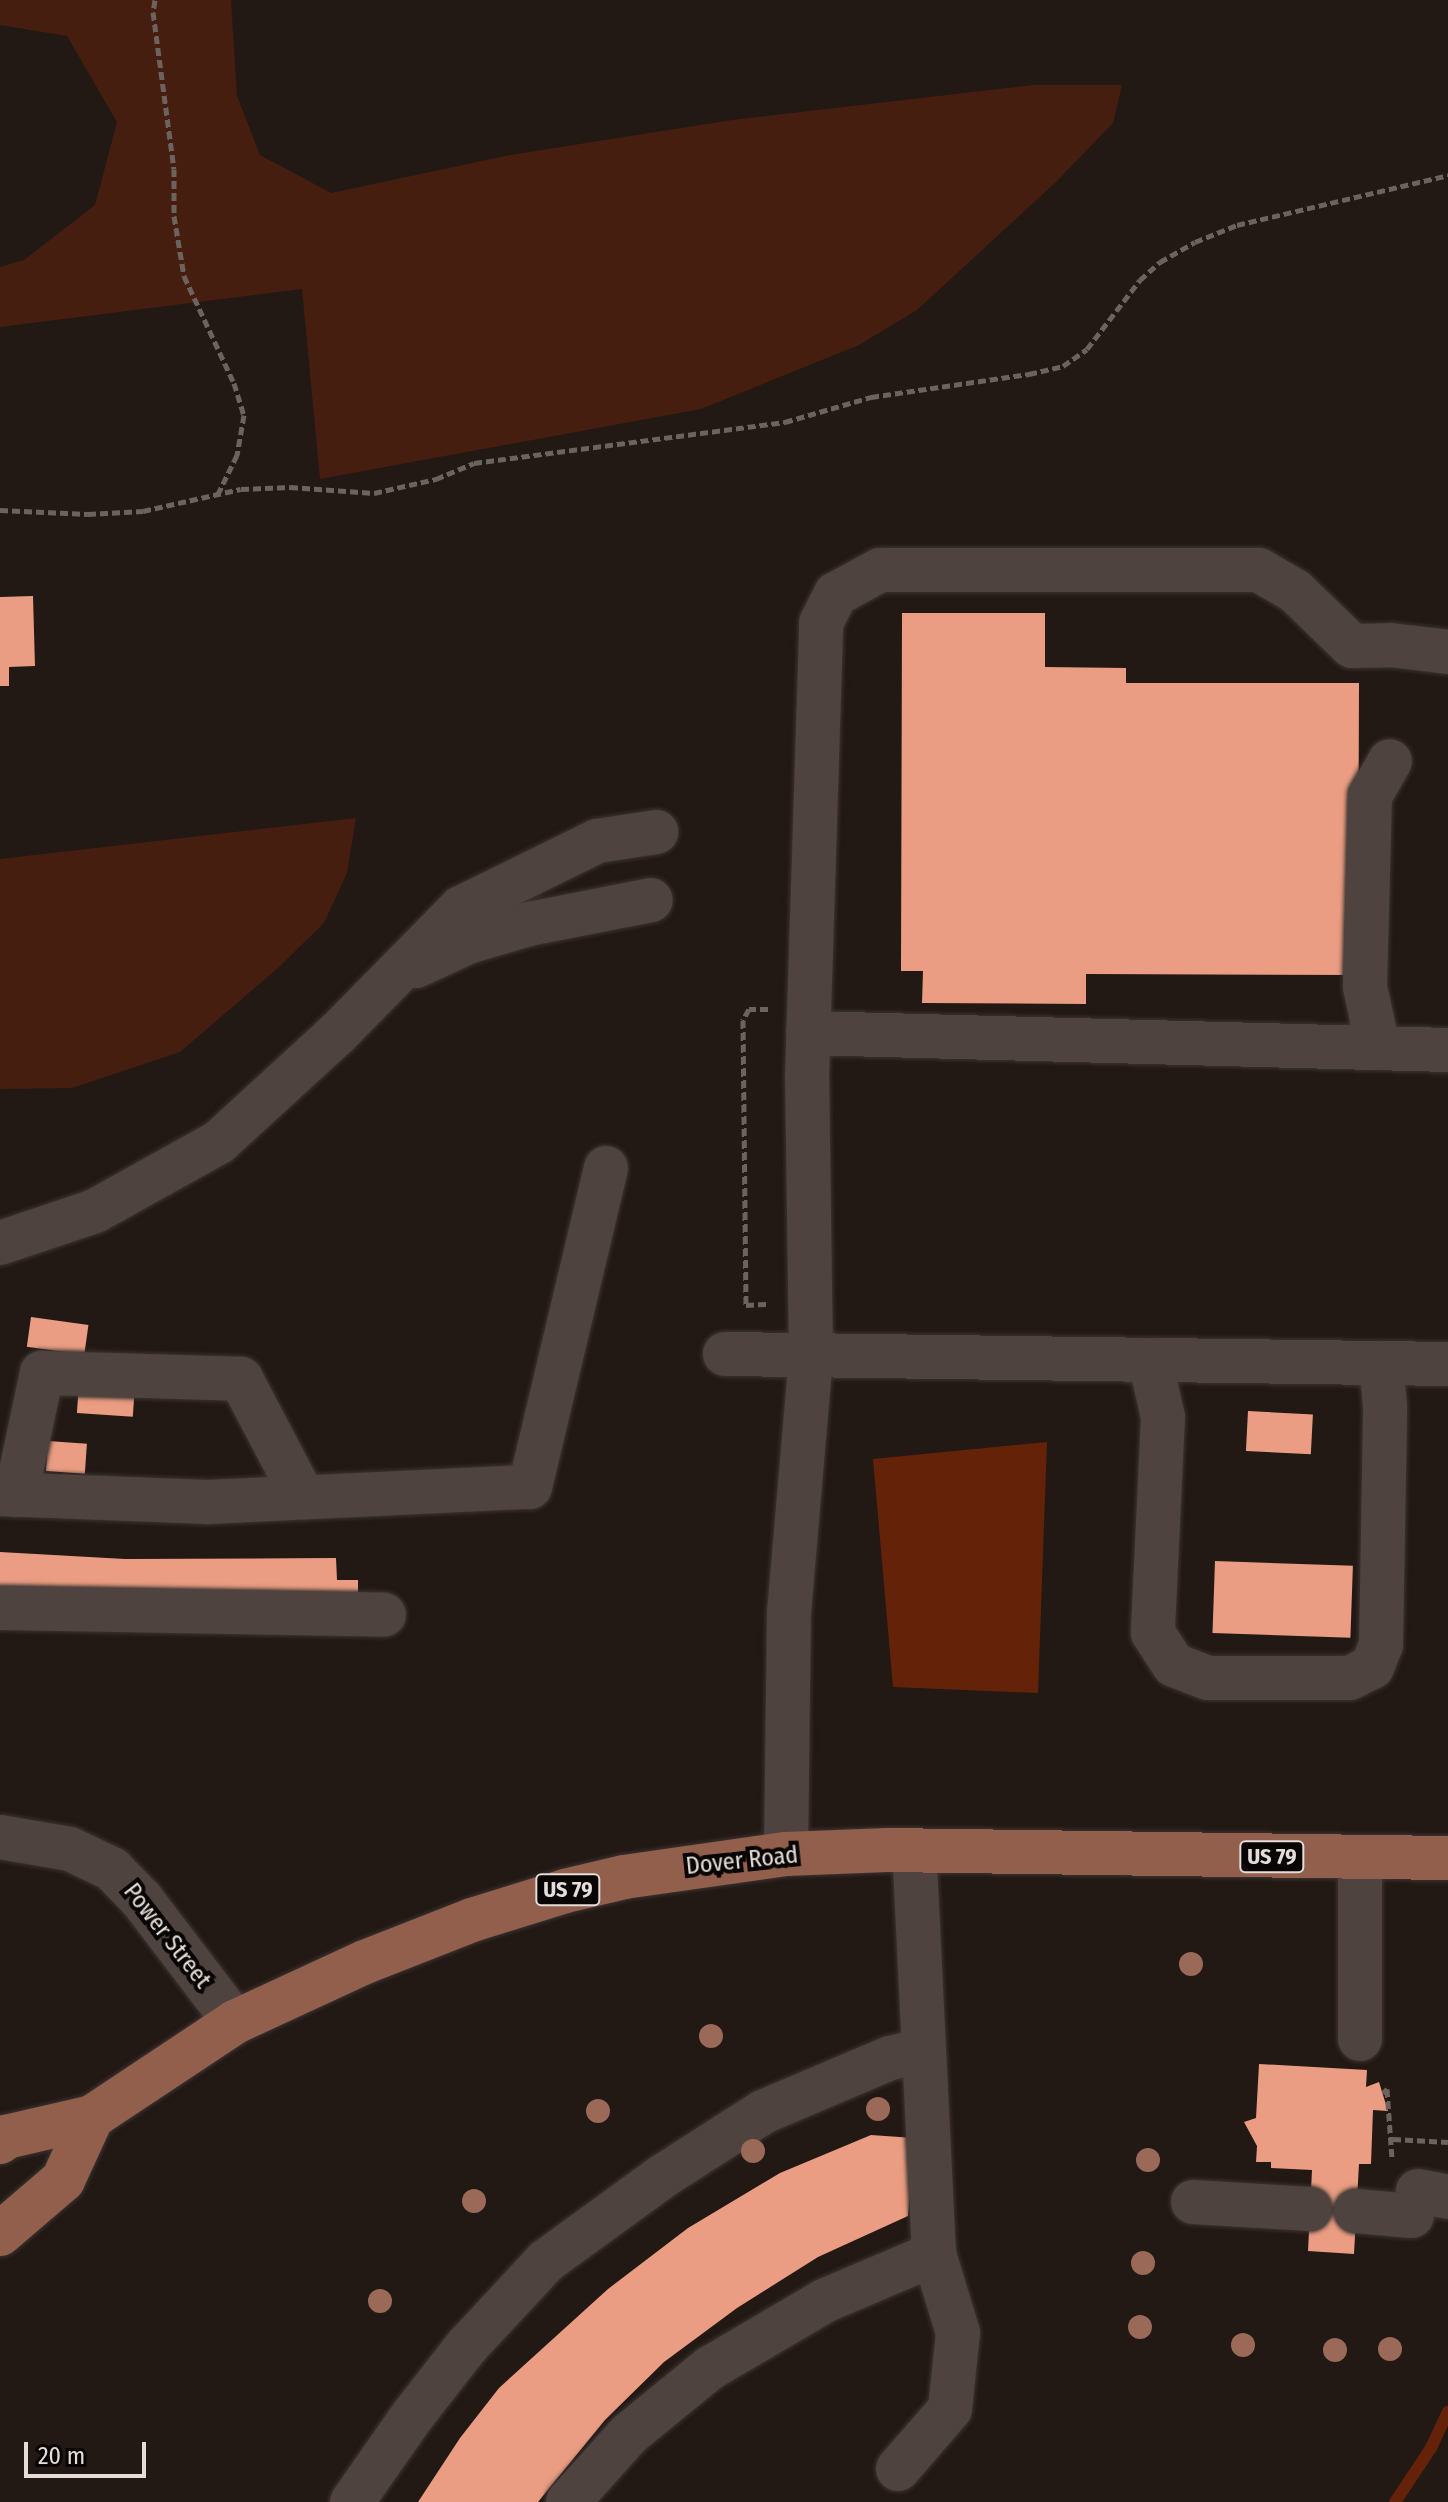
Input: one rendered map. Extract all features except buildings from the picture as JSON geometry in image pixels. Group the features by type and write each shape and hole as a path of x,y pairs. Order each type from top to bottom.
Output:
{"main road":[{"name":"Dover Road","path":"0,2142 6,2137 92,2117 235,2022 405,1946 472,1920 551,1895 702,1863 786,1854 914,1852 1448,1858"},
{"path":"0,2234 63,2180 92,2117"}],"street":[{"path":"786,1854 789,1613 811,1355 809,1020 821,623 836,594 880,570 1259,570 1295,591 1352,646 1391,645 1448,652"},
{"path":"1378,1047 1365,987 1370,796 1390,761"},
{"path":"0,1243 95,1211 219,1142 461,908 597,841 656,832"},
{"path":"392,977 468,942 651,900"},
{"path":"809,1020 1448,1050"},
{"path":"303,1497 241,1379 42,1373 8,1495 208,1502 530,1487 606,1168"},
{"path":"725,1354 1448,1364"},
{"path":"1150,1360 1163,1417 1153,1633 1174,1665 1208,1678 1350,1678 1372,1667 1381,1645 1385,1406 1381,1363"},
{"path":"0,1608 384,1615"},
{"name":"Power Street","path":"0,1837 70,1849 112,1869 142,1900 235,2022"},
{"path":"898,2469 950,2409 958,2333 934,2254 914,1852"},
{"path":"1360,1859 1360,2039"},
{"path":"352,2502 467,2346 546,2261 663,2176 763,2112 890,2058 922,2051"},
{"path":"1193,2202 1310,2209"},
{"path":"1356,2211 1426,2202"},
{"path":"568,2502 629,2434 710,2368 824,2301 934,2254"}],"path":[{"path":"155,0 153,12 174,169 174,216 184,276 234,383 244,415 237,455 217,495"},
{"path":"0,510 88,514 143,511 241,489 290,487 374,493 436,479 474,463 785,422 871,397 1063,366 1087,349 1140,280 1160,262 1195,242 1237,225 1448,175"},
{"path":"781,1304 746,1305 743,1020 749,1009 809,1020"},
{"path":"1383,2093 1387,2089 1393,2139 1392,2162 1426,2202"},
{"path":"1393,2139 1448,2142"}],"shaded area":[{"path":"0,0 231,0 237,96 260,155 331,193 510,155 732,120 1034,85 1122,85 1113,123 1056,182 917,310 859,345 701,409 320,479 302,289 0,327 0,267 24,260 95,205 117,122 67,36 0,25"},
{"path":"356,818 347,873 324,923 278,968 180,1052 72,1088 0,1089 0,859"},
{"path":"1047,1442 1038,1693 893,1687 873,1459"}],"waterway":[{"path":"1395,2502 1431,2448 1448,2412"}]}
